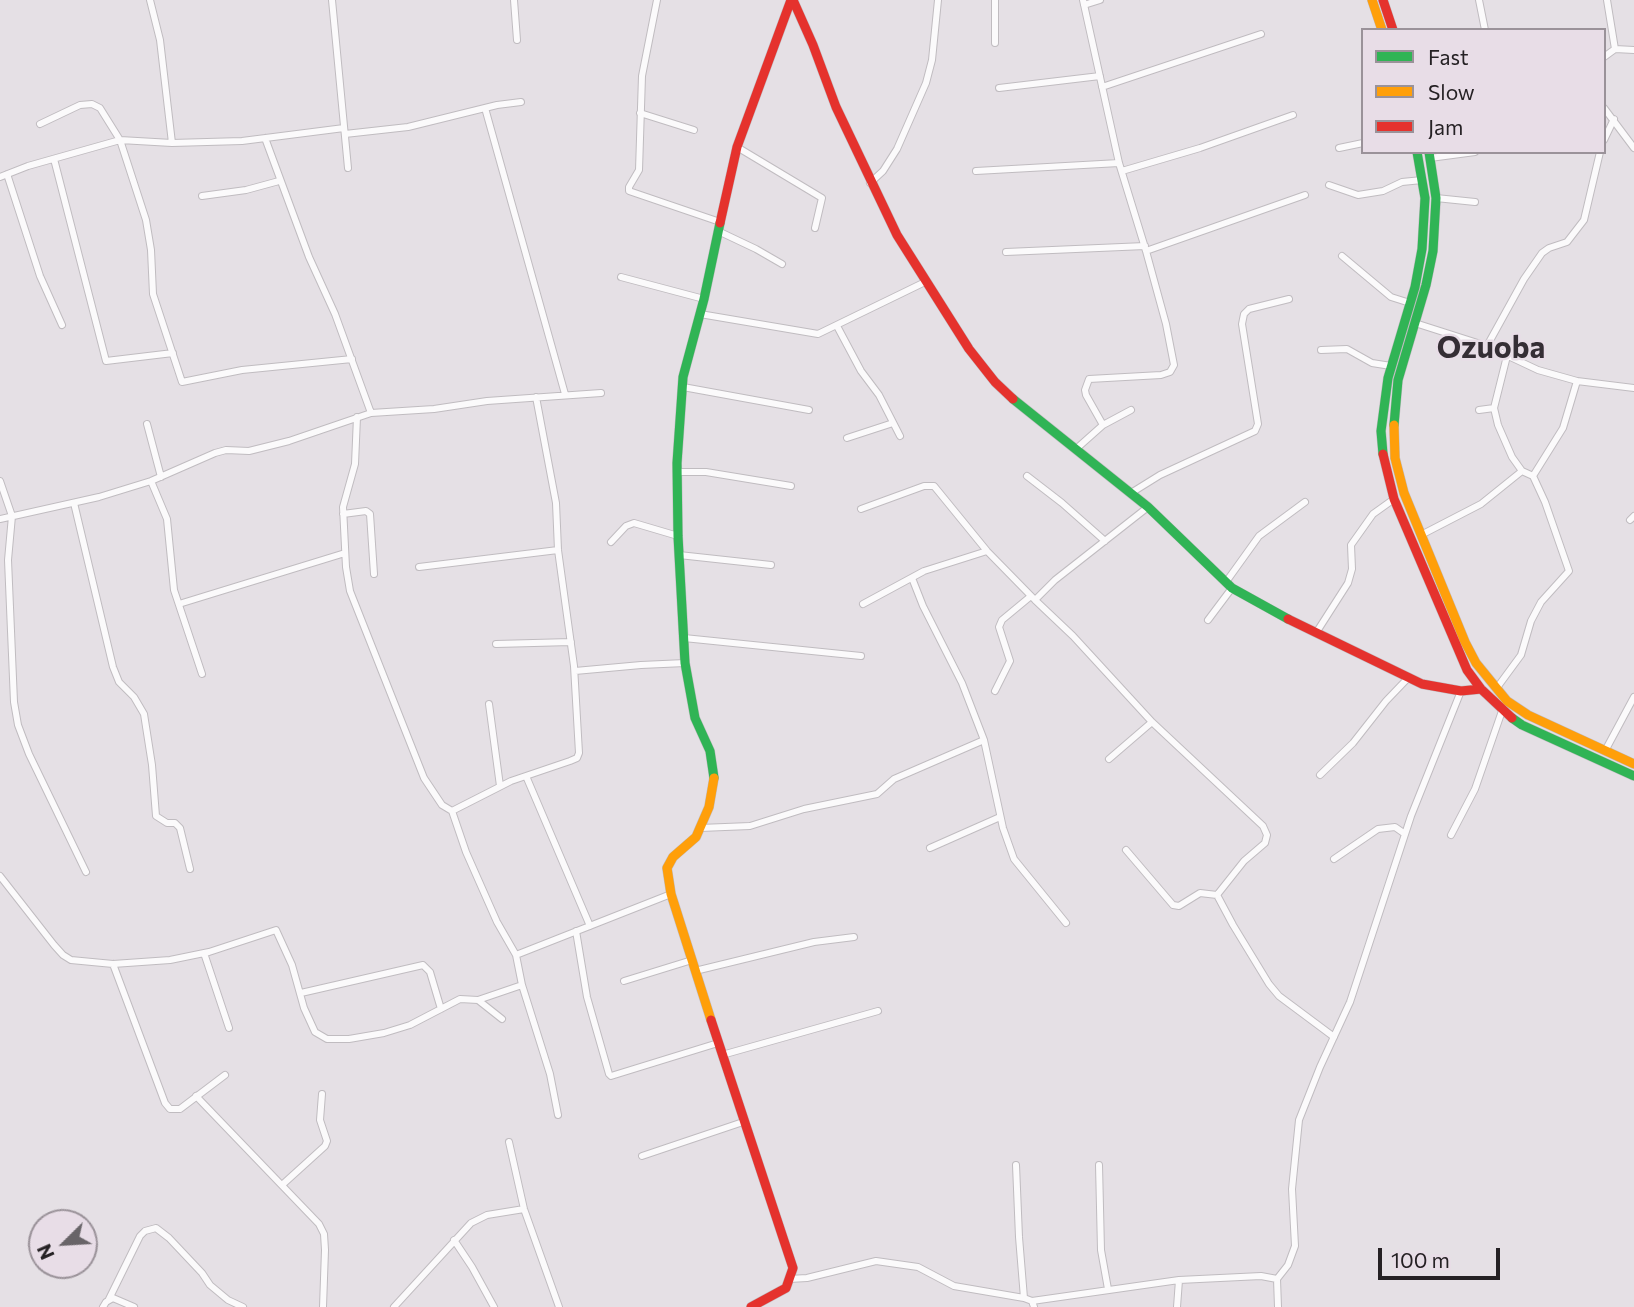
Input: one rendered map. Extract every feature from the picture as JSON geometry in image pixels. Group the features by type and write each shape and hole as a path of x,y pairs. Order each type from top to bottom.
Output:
{"street":[{"path":"149,0 160,40 172,143"},
{"path":"332,0 348,167"},
{"path":"514,0 517,40"},
{"path":"657,0 642,76 639,170 629,191 719,227 782,264"},
{"path":"751,1307 786,1288 793,1268 695,971 671,894 667,868 673,857 696,837 709,807 714,779 710,751 695,718 685,663 677,472 683,377 704,299 737,148 792,0"},
{"path":"792,0 836,107 897,235 969,349 995,382 1022,408 1148,507 1229,585 1263,607 1422,684 1461,691 1481,689"},
{"path":"870,183 883,171 897,149 926,83 932,60 938,0"},
{"path":"995,0 995,43"},
{"path":"1100,0 1084,3 1119,163 1145,249 1174,365 1170,372 1161,375 1089,379 1086,395 1103,425"},
{"path":"1372,0 1381,28"},
{"path":"1383,0 1392,28"},
{"path":"1479,0 1485,28"},
{"path":"1606,0 1615,49"},
{"path":"1102,87 1261,34"},
{"path":"1606,56 1615,49 1634,50"},
{"path":"999,88 1100,76"},
{"path":"62,325 40,276 3,176 120,140 172,143 408,127 521,102"},
{"path":"40,124 80,105 92,104 100,108 120,140 146,220 151,250 153,295 182,382 242,370 352,359"},
{"path":"485,108 565,394"},
{"path":"1606,110 1634,148"},
{"path":"640,113 694,130"},
{"path":"1122,171 1200,148 1293,115"},
{"path":"1606,136 1614,119"},
{"path":"265,138 279,181 352,359 371,413"},
{"path":"1339,148 1361,143"},
{"path":"737,148 822,198 815,228"},
{"path":"1417,154 1425,198 1425,226 1420,262 1391,366 1381,431 1384,460 1394,499 1456,648 1481,689 1502,711 1522,724 1634,776"},
{"path":"1488,346 1524,279 1542,253 1567,242 1584,220 1600,154"},
{"path":"1430,155 1436,198 1433,251 1398,380 1393,430 1399,474 1465,642 1476,663 1496,690 1528,715 1634,764"},
{"path":"54,159 106,360 173,353"},
{"path":"976,171 1119,163"},
{"path":"1329,185 1358,195 1383,191 1402,182 1422,180"},
{"path":"202,196 246,190 279,181"},
{"path":"1006,252 1145,249 1305,195"},
{"path":"1436,198 1475,202"},
{"path":"1342,256 1391,297 1410,303"},
{"path":"621,277 704,299"},
{"path":"700,314 818,334 925,282"},
{"path":"1131,493 1160,475 1255,431 1258,424 1242,324 1244,314 1249,309 1289,299"},
{"path":"1415,323 1488,346 1538,370 1577,381 1634,387"},
{"path":"837,326 861,370 879,395 900,436"},
{"path":"1321,350 1347,349 1372,363 1391,366"},
{"path":"1496,690 1521,654 1531,621 1541,602 1569,571 1533,476 1522,471 1501,433 1494,408 1507,356"},
{"path":"1533,476 1563,428 1577,381"},
{"path":"683,387 809,410"},
{"path":"0,519 74,503 151,481 215,453 226,450 249,451 289,441 371,413 434,409 565,394 601,393"},
{"path":"452,811 500,786 577,758 579,753 575,671 558,550 556,503 536,397"},
{"path":"1479,410 1494,408"},
{"path":"1076,449 1103,425 1131,410"},
{"path":"357,417 355,464 343,499 350,592 424,778 442,805 452,811 496,922 516,955 522,985 550,1074 558,1115"},
{"path":"847,438 893,423"},
{"path":"147,424 160,477"},
{"path":"1421,535 1480,504 1522,471"},
{"path":"677,472 706,472 791,486"},
{"path":"1027,477 1062,503 1105,541"},
{"path":"0,481 12,516 8,560 14,702 18,725 29,754 86,872"},
{"path":"151,481 167,519 174,590 202,674"},
{"path":"861,509 924,486 934,486 987,551 1073,636 1152,722 1263,826 1267,835 1265,843 1244,861 1217,895"},
{"path":"1316,633 1348,583 1352,569 1350,545 1373,513 1394,499"},
{"path":"1208,620 1259,536 1305,502"},
{"path":"74,503 113,667 119,682 134,697 144,715 156,816 167,823 175,823 180,828 190,869"},
{"path":"995,691 1010,661 999,627 1002,620 1148,507"},
{"path":"343,514 366,511 370,514 374,574"},
{"path":"611,542 626,526 634,523 678,536"},
{"path":"419,567 558,550"},
{"path":"863,604 912,578 957,559 987,551"},
{"path":"179,604 345,553"},
{"path":"679,555 771,565"},
{"path":"912,578 923,607 962,683 984,740 1000,817 1014,859 1066,923"},
{"path":"684,638 861,656"},
{"path":"496,643 570,642"},
{"path":"575,671 641,664 685,663"},
{"path":"1320,775 1353,743 1409,677"},
{"path":"1278,1307 1277,1279 1288,1265 1295,1246 1292,1189 1298,1120 1350,1002 1405,834 1461,691"},
{"path":"1605,751 1634,697"},
{"path":"489,704 500,786"},
{"path":"1451,835 1475,789 1502,711"},
{"path":"1109,759 1152,722"},
{"path":"700,828 750,826 804,809 872,796 894,779 984,740"},
{"path":"526,776 590,926"},
{"path":"930,848 1000,817"},
{"path":"1334,859 1378,829 1395,827 1405,834"},
{"path":"1126,850 1174,905 1179,906 1200,893 1217,895"},
{"path":"0,876 63,955 71,960 113,964 170,960 204,953 276,930 315,1032 327,1039 349,1039 384,1033 411,1025 460,999 478,1000 522,985"},
{"path":"516,955 671,894"},
{"path":"1217,895 1269,984 1279,996 1334,1037"},
{"path":"576,932 587,997 611,1076 718,1042"},
{"path":"695,971 814,942 854,937"},
{"path":"204,953 229,1028"},
{"path":"624,981 692,960"},
{"path":"113,964 165,1103 170,1108 176,1111 225,1075"},
{"path":"302,993 423,965 430,972 441,1009"},
{"path":"478,1000 502,1019"},
{"path":"722,1055 878,1011"},
{"path":"282,1185 325,1146 327,1141 320,1120 322,1094"},
{"path":"196,1096 319,1224 324,1234 323,1307"},
{"path":"642,1156 743,1122"},
{"path":"509,1142 524,1209 559,1307"},
{"path":"1016,1165 1030,1302"},
{"path":"1099,1166 1101,1250 1108,1289"},
{"path":"397,1306 454,1240 480,1217 524,1209"},
{"path":"103,1307 141,1236 145,1231 156,1228 169,1238 210,1285 228,1300 243,1307"},
{"path":"454,1240 494,1307"},
{"path":"789,1279 807,1278 876,1261 918,1268 954,1286 1030,1302 1179,1280 1261,1276 1277,1279"},
{"path":"1177,1307 1179,1280"},
{"path":"109,1299 134,1307"}],"traffic: fast":[{"path":"1383,454 1381,431 1388,378 1415,287 1422,249 1425,198 1417,154"},
{"path":"1394,425 1398,380 1426,285 1433,251 1436,198 1429,154"},
{"path":"714,778 710,751 695,718 685,663 677,463 683,377 704,299 720,223"},
{"path":"1013,399 1148,507 1232,588 1288,619"},
{"path":"1512,718 1634,776"}],"traffic: slow":[{"path":"1372,0 1381,28"},
{"path":"1394,425 1395,458 1404,493 1476,663 1507,701 1528,715 1634,764"},
{"path":"711,1020 671,894 667,868 673,857 696,837 709,807 714,778"}],"traffic: jam":[{"path":"720,223 737,147 791,0"},
{"path":"793,0 836,107 897,235 969,349 995,382 1013,399"},
{"path":"1383,0 1392,28"},
{"path":"1383,454 1394,499 1467,670 1481,689 1512,718"},
{"path":"1288,619 1422,684 1461,691 1481,689"},
{"path":"711,1020 793,1268 786,1288 751,1307"}],"district":[{"name":"Ozuoba","path":"1491,348"}]}
